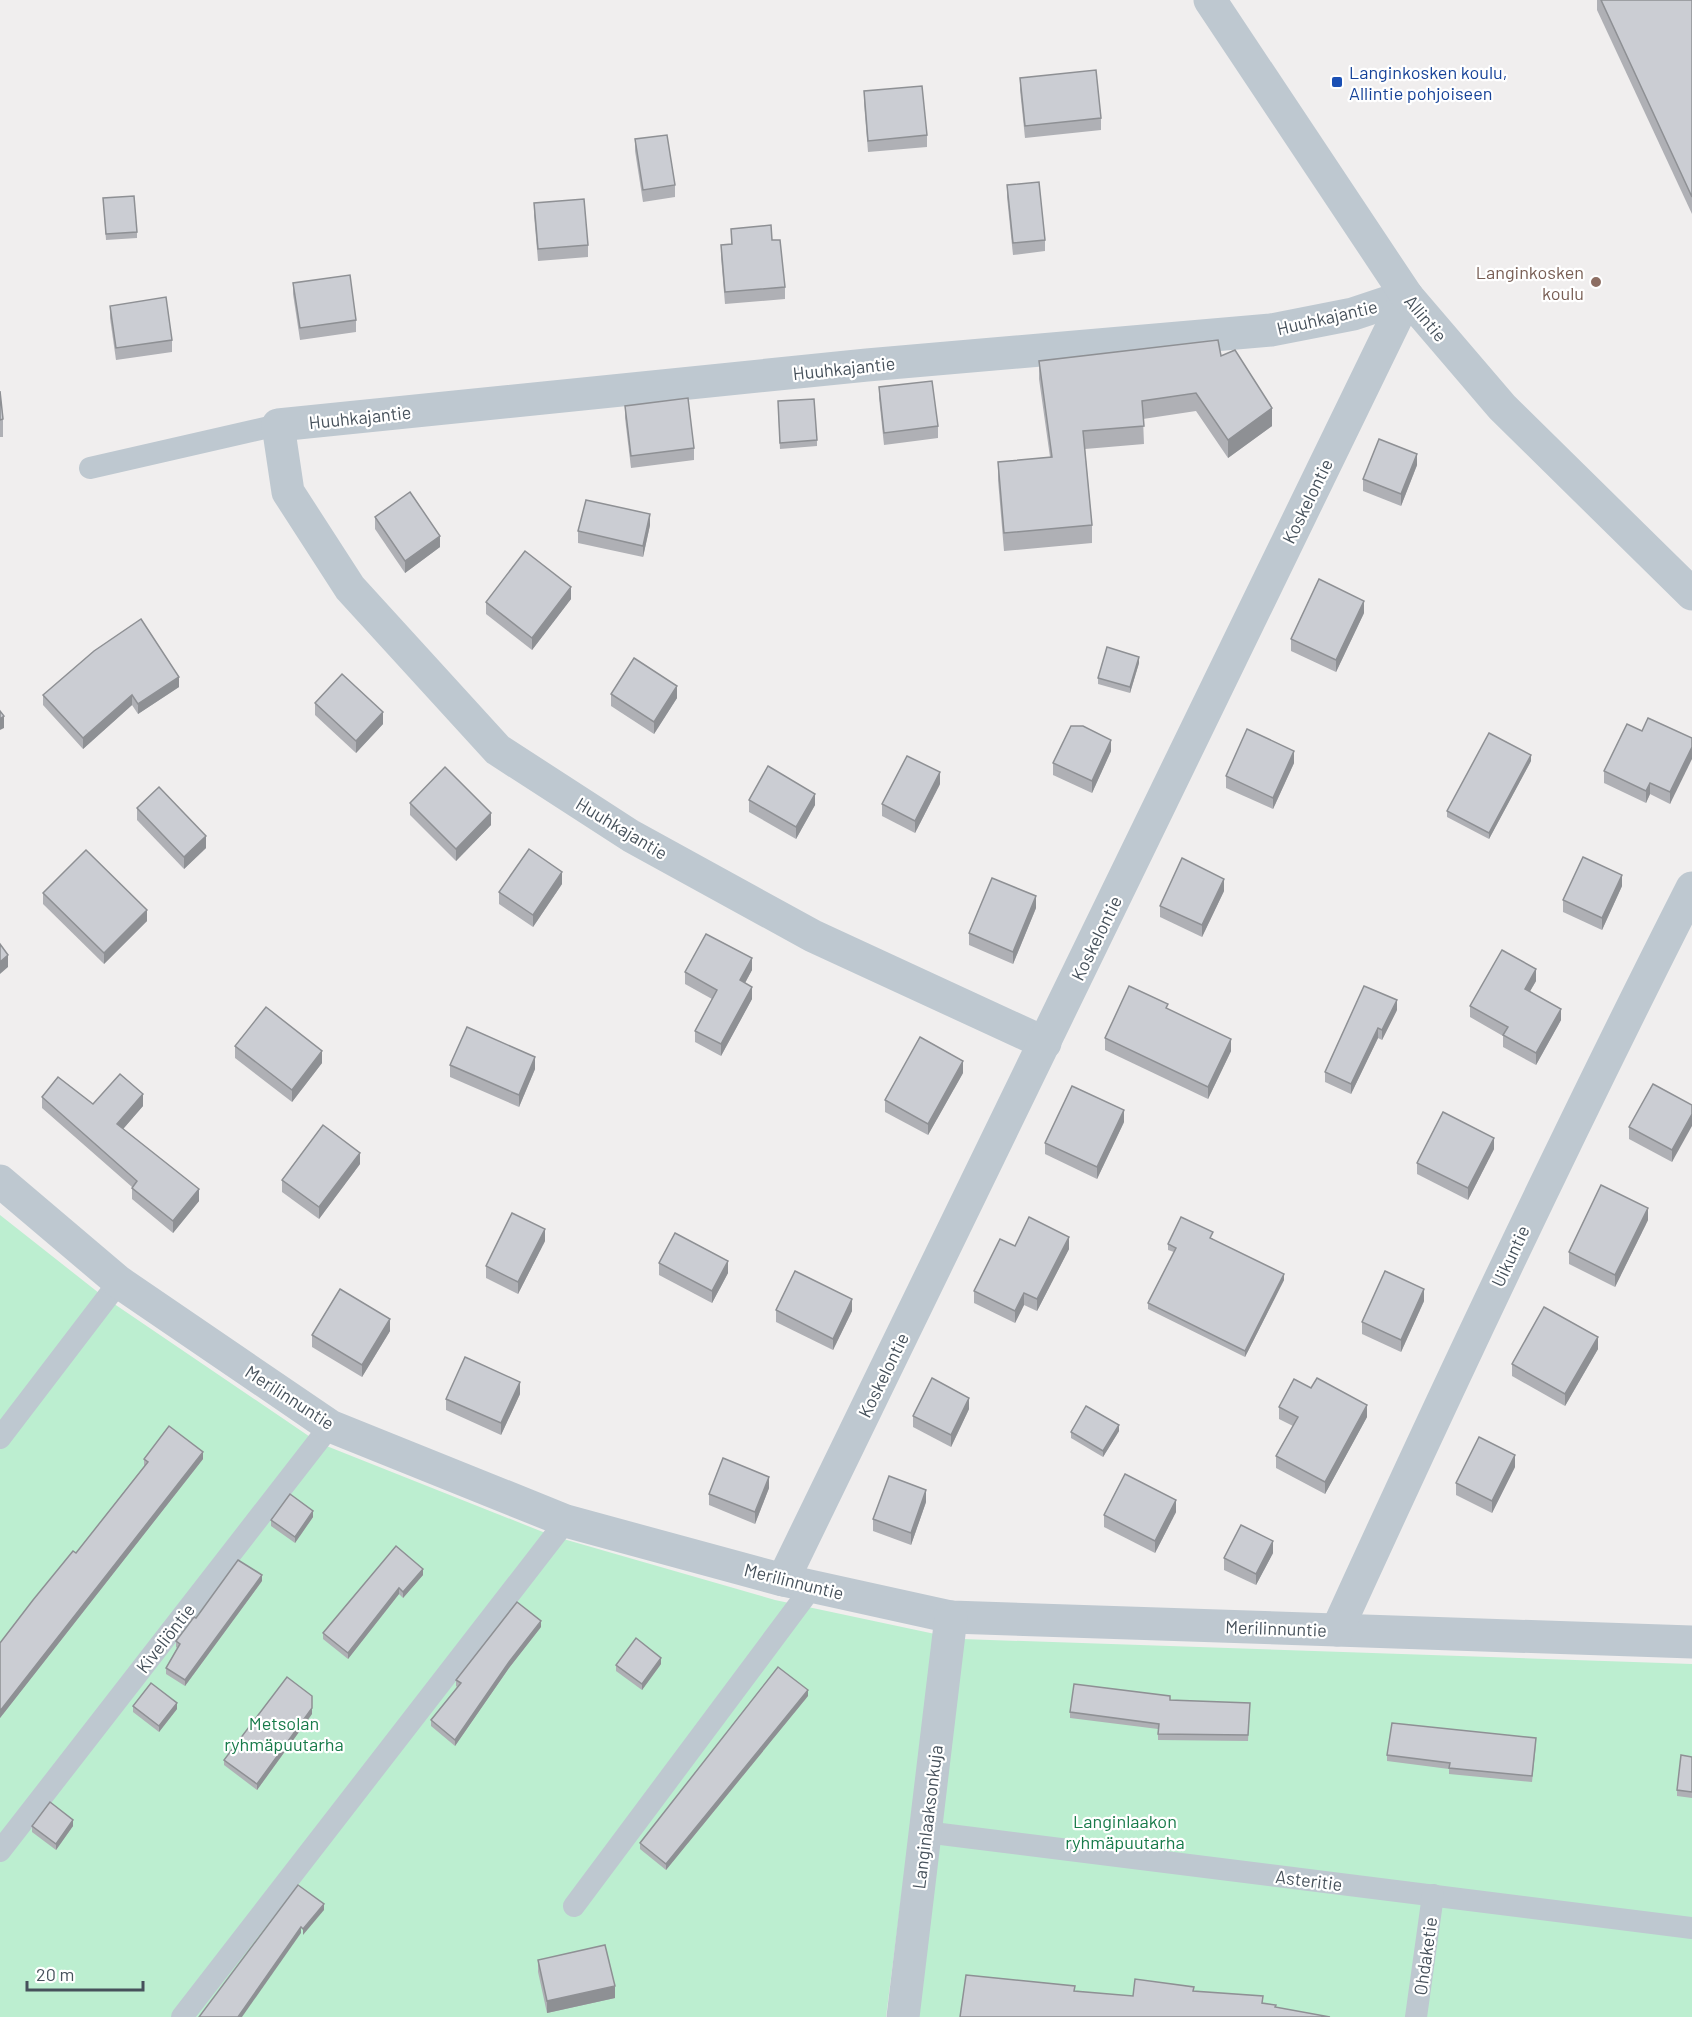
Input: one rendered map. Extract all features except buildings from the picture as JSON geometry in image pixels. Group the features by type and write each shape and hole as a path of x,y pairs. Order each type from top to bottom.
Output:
{"street":[{"name":"Allintie","path":"1210,0 1407,297 1502,407 1692,594"},
{"name":"Huuhkajantie","path":"1045,1043 813,936 631,836 498,750 350,588 288,492 278,425 867,365 1271,330 1353,314 1407,297"},
{"name":"Koskelontie","path":"797,1583 1045,1043 1407,297"},
{"name":"Uikuntie","path":"1338,1630 1446,1391 1583,1103 1692,888"},
{"name":"Merilinnuntie","path":"0,1181 119,1282 330,1426 566,1521 797,1583 951,1617 1692,1642"},
{"name":"Langinlaaksonkuja","path":"903,2017 951,1617"}],"lane":[{"name":"Huuhkajantie","path":"90,468 278,425"},
{"path":"0,1438 119,1282"},
{"name":"Kiveliöntie","path":"0,1851 330,1426"},
{"path":"182,2017 566,1521"},
{"path":"574,1906 797,1583"},
{"name":"Asteritie","path":"925,1832 1692,1928"},
{"name":"Ohdaketie","path":"1416,2017 1433,1895"}],"green space":[{"name":"Metsolan ryhmäpuutarha","path":"0,1215 104,1297 319,1443 553,1536 775,1600 935,1634 886,2017 0,2017"},
{"name":"Langinlaakon ryhmäpuutarha","path":"962,1639 1692,1664 1692,2017 916,2017"}],"place":[{"name":"Langinkosken koulu, Allintie pohjoiseen","path":"1337,82"},
{"name":"Langinkosken koulu","path":"1596,282"}]}
